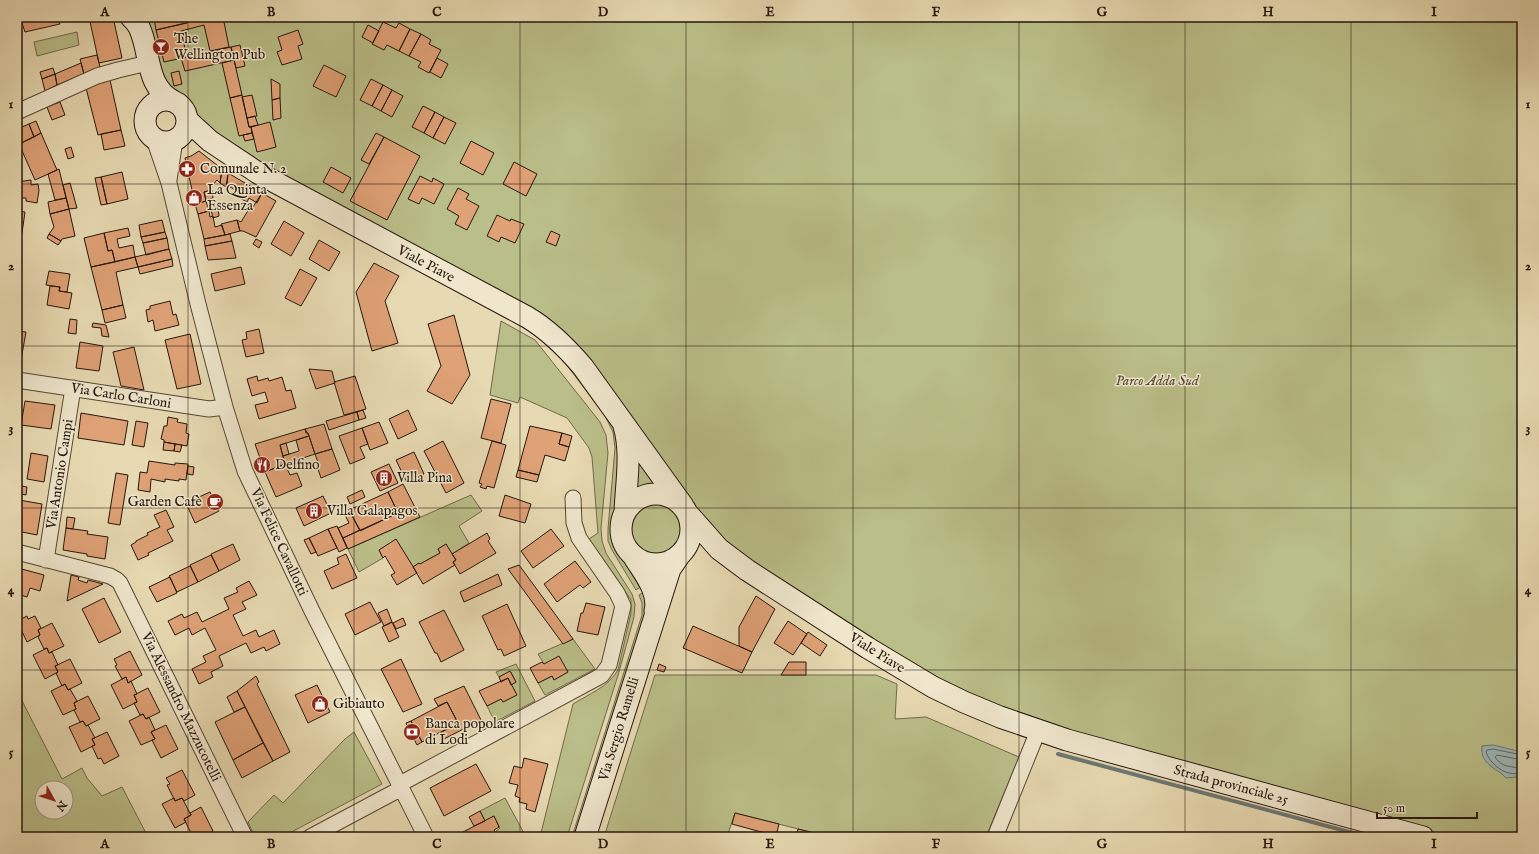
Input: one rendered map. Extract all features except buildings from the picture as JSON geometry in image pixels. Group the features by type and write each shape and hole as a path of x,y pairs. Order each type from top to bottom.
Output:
{"street":[{"path":"131,17 139,27 144,64 148,111 145,119 145,125 150,135 154,139 165,142 182,131 183,109 167,98 159,90 144,64"},
{"path":"17,112 97,76 144,64"},
{"path":"148,111 158,102 165,100 173,101"},
{"name":"Viale Piave","path":"182,131 210,141 276,183 538,324 572,354 686,510 704,533 726,554 770,585 868,648 933,687 964,702 1038,731"},
{"name":"Via Felice Cavallotti","path":"169,183 182,131"},
{"name":"Via Felice Cavallotti","path":"154,139 169,183 196,300 242,463 349,686 426,837"},
{"name":"Via Carlo Carloni","path":"17,380 209,409 225,407"},
{"name":"Via Antonio Campi","path":"46,560 73,388"},
{"name":"Viale Piave","path":"618,415 624,426 628,442 625,512 621,524 621,536 626,548 634,557 644,563 657,565 669,563 690,549 712,548 726,554"},
{"name":"Viale Piave","path":"625,512 632,503 642,497 652,494 664,495 674,499 686,510 691,524 692,534 689,544 681,554"},
{"path":"310,837 597,678 606,670 609,665 622,606 617,593 579,538 574,523 573,498"},
{"path":"17,552 46,560"},
{"name":"Via Sergio Ramelli","path":"585,837 670,568 681,554"},
{"name":"Via Sergio Ramelli","path":"634,557 655,595 656,607 653,621"},
{"name":"Via Alessandro Mazzucotelli","path":"46,560 115,578 122,586 245,837"},
{"path":"995,837 1038,731"},
{"name":"Strada provinciale 25","path":"1038,731 1423,837"}],"green space":[{"name":"Parco Adda Sud","path":"139,17 1522,17 1522,837 1445,837 1043,727 936,684 714,536 584,361 214,138 182,101 169,94"},
{"path":"77,32 79,45 37,56 34,42"},
{"path":"501,321 535,340 600,422 606,435 608,453 601,528 602,541 606,553 632,594 635,604 634,617 619,672 567,837 540,837 573,704 604,686 618,670 631,613 631,600 589,539 598,533 592,457 589,448 567,418 520,397 518,403 490,395"},
{"path":"545,336 613,420 620,445 617,502 613,527 614,538 617,547 636,574 642,586 636,590 608,541 615,448 613,432 605,416 566,364 549,345"},
{"path":"629,441 660,490 647,491 635,497"},
{"path":"471,495 482,511 459,526 469,543 452,554 446,544 438,549 440,553 413,567 396,540 379,550 383,558 359,572 348,549"},
{"path":"656,501 667,503 680,514 683,519 685,530 683,541 672,554 667,557 656,559 645,557 632,546 629,541 627,530 629,519 640,506 645,503"},
{"path":"644,592 647,607 579,837 572,837 642,615 642,603 639,595"},
{"path":"573,639 595,669 545,695 538,683 552,676 554,679 568,672 544,664 538,654"},
{"path":"516,664 535,701 495,722 487,706 501,699 503,702 516,695 511,685 516,682 511,672 499,677 496,672"},
{"path":"655,675 876,675 897,684 895,719 926,717 1019,757 986,837 825,837 825,835 735,813 727,837 604,837"},
{"path":"17,691 62,779 82,768 87,778 102,796 122,787 148,837 17,837"},
{"path":"354,732 382,784 282,837 255,837 248,822 274,795 283,803 345,739"},
{"path":"505,798 526,837 499,837 496,831 500,828 494,816 485,821 480,811"}],"water":[{"path":"1493,745 1522,752 1522,779 1516,777 1506,778 1486,762 1482,752 1482,746"}],"waterway":[{"path":"1058,754 1368,837"}],"place":[{"name":"The Wellington Pub","path":"161,47"},
{"name":"Comunale N. 2","path":"187,169"},
{"name":"La Quinta Essenza","path":"194,198"},
{"name":"Delfino","path":"262,465"},
{"name":"Villa Pina","path":"384,478"},
{"name":"Garden Cafè","path":"215,502"},
{"name":"Villa Galapagos","path":"314,511"},
{"name":"Gibiauto","path":"320,704"},
{"name":"Banca popolare di Lodi","path":"412,732"}]}
